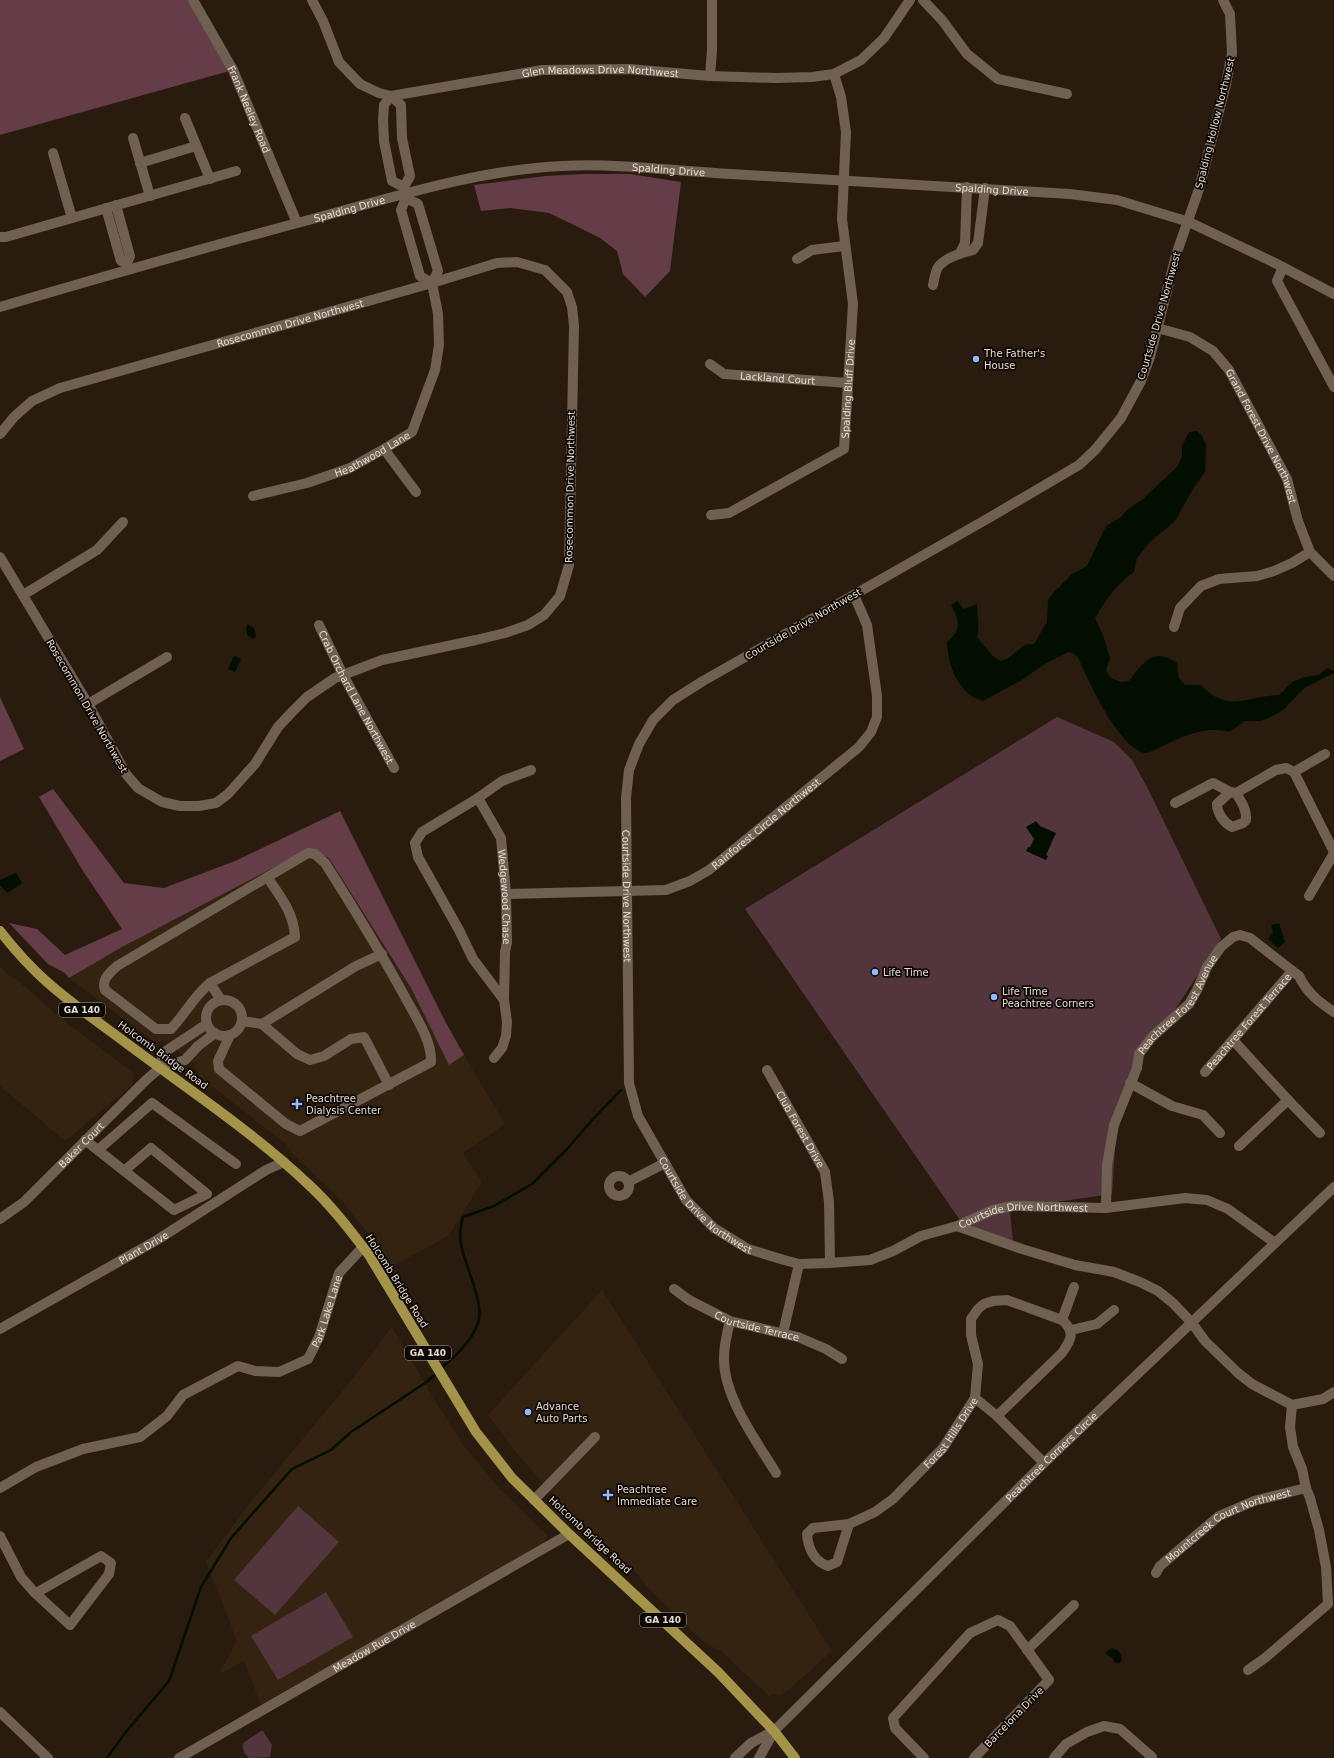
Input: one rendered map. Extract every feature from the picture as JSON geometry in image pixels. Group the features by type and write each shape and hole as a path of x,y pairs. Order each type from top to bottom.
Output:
{"main road":[{"name":"Holcomb Bridge Road","path":"0,931 19,954 47,982 230,1119 284,1162 325,1201 363,1247 476,1432 512,1478 569,1534 714,1668 774,1731 795,1758"}],"street":[{"name":"Frank Neeley Road","path":"193,0 233,70 297,223"},
{"name":"Glen Meadows Drive Northwest","path":"312,0 323,21 339,62 360,84 379,93 391,96 542,70 629,69 710,76 790,78 834,74 861,60 884,38 910,0"},
{"path":"710,76 712,50 712,0"},
{"path":"923,0 942,20 967,54 998,79 1067,94"},
{"name":"Spalding Hollow Northwest","path":"1189,222 1205,168 1232,53 1230,14 1223,0"},
{"name":"Spalding Bluff Drive","path":"711,515 729,513 844,448 853,304 844,246 842,219 846,132 841,97 834,74"},
{"name":"Heathwood Lane","path":"253,496 306,483 350,468 384,450 412,432 435,370 439,337 438,312 432,283 438,271 418,204 392,181 384,142 384,105 391,96"},
{"path":"391,96 400,105 402,138 410,176 401,210 420,276 432,283"},
{"path":"185,118 210,178"},
{"path":"132,138 150,196"},
{"path":"140,163 196,146"},
{"path":"53,153 72,218"},
{"name":"Spalding Drive","path":"0,306 128,266 297,223 405,192 500,172 562,166 642,166 703,172 1070,194 1117,200 1189,222 1283,267 1334,294"},
{"path":"0,237 6,237 236,171"},
{"path":"960,253 965,243 968,187"},
{"path":"933,285 937,268 960,253 973,250 978,243 985,188"},
{"path":"106,208 121,261 128,266 130,256 116,205"},
{"name":"Courtside Drive Northwest","path":"1189,222 1176,255 1156,328 1150,357 1141,381 1131,403 1121,418 1109,434 1079,465 703,681 673,700 653,720 639,744 629,770 626,798 629,1083 635,1110 686,1200 714,1228 748,1249 799,1264 870,1260 921,1236 957,1226 993,1210 1013,1206 1106,1208 1185,1198 1207,1200 1228,1209 1274,1243"},
{"path":"409,241 427,236"},
{"path":"797,259 812,250 844,246"},
{"name":"Rosecommon Drive Northwest","path":"0,434 14,417 32,400 60,388 432,283 497,263 517,262 546,270 567,292 572,307 574,326 569,565 560,596 544,615 528,625 505,633 476,640 382,660 335,678 307,697 292,712 278,727 255,764 228,794 216,803 199,806 180,806 162,802 138,788 126,774 88,704 0,558"},
{"path":"1283,267 1277,281 1334,387"},
{"name":"Grand Forest Drive Northwest","path":"1156,328 1190,337 1213,351 1229,370 1287,479 1298,521 1310,552 1334,576"},
{"name":"Lackland Court","path":"710,364 724,374 848,383"},
{"path":"384,450 416,492"},
{"path":"23,596 97,550 123,522"},
{"path":"1174,627 1180,608 1200,586 1219,578 1257,576 1274,571 1292,563 1310,552"},
{"name":"Rainforest Circle Northwest","path":"506,894 666,890 690,881 709,870 859,747 871,732 877,717 874,676 867,625 854,595"},
{"name":"Crab Orchard Lane Northwest","path":"319,625 343,675 394,768"},
{"path":"88,704 167,658"},
{"path":"1294,772 1325,754"},
{"path":"1175,803 1213,784 1233,793 1276,770 1286,768 1294,772 1334,852 1309,896"},
{"path":"504,1000 473,959 459,930 418,857 415,843 422,832 478,798 502,781 531,770"},
{"name":"Wedgewood Chase","path":"478,798 501,838 506,894 507,942 505,952 504,1000 507,1022 506,1036 502,1048 494,1058"},
{"path":"230,1035 218,1061 219,1069 286,1124 300,1132 431,1062 431,1056 417,1019 382,954 325,863 315,854 308,853 267,877 117,966 104,979 103,984 106,990 156,1029 171,1029 180,1020 200,991 210,983 295,936 290,912 267,877"},
{"name":"Peachtree Forest Avenue","path":"1106,1208 1108,1165 1114,1125 1137,1068 1139,1054 1152,1037 1189,1004 1207,967 1221,948 1233,937 1240,935 1250,938 1292,971"},
{"path":"262,1024 356,966 382,954"},
{"path":"1292,971 1299,976 1303,986 1318,1001 1334,1012"},
{"name":"Peachtree Forest Terrace","path":"1205,1072 1292,971"},
{"path":"210,983 221,1000"},
{"path":"221,1000 227,1000 237,1005 240,1010 242,1021 238,1030 230,1035 225,1036 215,1034 207,1024 207,1012 210,1006 221,1000"},
{"path":"242,1021 262,1024 297,1054 310,1060 324,1056 351,1039 364,1037 389,1085"},
{"path":"207,1024 163,1053 160,1068 185,1060 198,1046 215,1034"},
{"path":"1233,1040 1320,1133"},
{"name":"Baker Court","path":"0,1219 24,1202 85,1140 160,1068"},
{"name":"Club Forest Drive","path":"767,1070 825,1172 829,1202 830,1263"},
{"path":"1130,1083 1172,1106 1203,1115 1220,1133"},
{"path":"1239,1146 1288,1100"},
{"path":"98,1150 152,1103 236,1164"},
{"path":"85,1140 124,1171 174,1210 207,1194 151,1148 124,1171"},
{"name":"Plant Drive","path":"0,1329 157,1240 266,1170 284,1162"},
{"path":"628,1182 665,1163"},
{"name":"Peachtree Corners Circle","path":"759,1758 774,1731 1044,1463 1334,1187"},
{"path":"957,1226 1022,1249 1075,1265 1114,1272 1158,1291 1174,1303 1192,1323 1205,1341 1238,1373 1252,1384 1292,1405 1323,1399 1334,1392"},
{"name":"Park Lake Lane","path":"0,1488 36,1466 83,1450 140,1437 167,1416 183,1395 238,1366 255,1371 279,1372 308,1359 320,1337 339,1273 363,1247"},
{"path":"783,1333 799,1264"},
{"path":"1062,1320 1074,1287"},
{"name":"Courtside Terrace","path":"674,1289 689,1300 730,1321 798,1337 826,1349 842,1359"},
{"name":"Forest Hills Drive","path":"849,1524 837,1562 828,1566 820,1563 808,1546 807,1534 813,1528 849,1524 875,1512 893,1499 943,1448 975,1398 978,1364 971,1335 971,1319 978,1309 984,1304 993,1301 1007,1300 1062,1320 1071,1330"},
{"path":"997,1416 1062,1353 1069,1343 1071,1330 1097,1324 1114,1310"},
{"path":"730,1321 724,1359 728,1387 739,1410 776,1473"},
{"path":"975,1398 997,1416 1044,1463"},
{"path":"1248,1670 1331,1606 1319,1530 1306,1488 1302,1469 1293,1447 1290,1427 1292,1405"},
{"path":"534,1500 595,1437"},
{"name":"Mountcreek Court Northwest","path":"1156,1573 1160,1566 1219,1516 1254,1501 1306,1488"},
{"name":"Meadow Rue Drive","path":"179,1758 569,1534"},
{"path":"0,1536 21,1577 36,1593 70,1625 109,1574 111,1563 101,1556 36,1593"},
{"path":"924,1758 895,1728 893,1718 970,1633 998,1620 1010,1626 1027,1650 1074,1605"},
{"name":"Barcelona Drive","path":"974,1758 1049,1680 1027,1650"},
{"path":"0,1712 48,1758"},
{"path":"1054,1758 1066,1744 1087,1732 1104,1726 1120,1729 1152,1757"},
{"name":"Peachtree Corners Circle","path":"735,1758 751,1742 774,1731"}],"shaded area":[{"path":"0,0 193,0 233,70 0,135"},
{"path":"630,174 681,182 670,271 645,297 623,274 617,251 600,238 549,213 511,208 481,211 474,185 545,176"},
{"path":"1197,431 1202,436 1206,445 1205,472 1194,487 1175,521 1150,542 1137,558 1134,572 1117,587 1107,599 1095,618 1104,638 1110,658 1106,670 1111,678 1121,682 1129,681 1139,668 1149,659 1155,656 1169,658 1177,663 1179,678 1185,685 1201,685 1211,694 1220,699 1229,701 1279,695 1292,682 1305,677 1319,675 1327,668 1334,671 1334,673 1304,688 1285,708 1277,714 1261,721 1245,721 1229,732 1208,730 1197,732 1147,753 1137,750 1116,728 1097,697 1078,657 1073,653 1068,652 1045,664 1020,681 983,701 967,692 956,678 952,669 948,651 947,642 955,633 958,625 958,621 951,605 957,601 964,609 977,604 977,637 992,655 1000,661 1007,659 1026,644 1034,644 1047,622 1048,600 1054,592 1072,574 1087,566 1106,526 1121,517 1127,510 1144,498 1177,467 1182,457 1182,446 1189,432"},
{"path":"247,624 254,628 256,636 254,639 247,635"},
{"path":"234,656 241,659 235,672 228,669"},
{"path":"0,697 24,749 0,761"},
{"name":"Life Time Peachtree Corners","path":"1057,717 1114,742 1132,760 1147,787 1221,939 1165,1025 1144,1051 1117,1117 1112,1194 1035,1205 1010,1212 1013,1240 1011,1240 964,1226 745,909"},
{"path":"53,789 124,883 164,888 235,861 340,811 446,1023 464,1055 449,1065 411,988 329,858 309,849 122,947 69,978 65,973 48,964 9,923 37,929 65,955 122,929 83,871 39,797"},
{"path":"1036,821 1040,826 1056,833 1046,855 1048,856 1046,860 1026,851 1034,839 1026,827"},
{"path":"309,849 329,858 411,988 449,1064 464,1055 505,1124 463,1153 482,1182 448,1236 390,1268 371,1237 344,1203 292,1153 285,1143 200,1077 194,1064 166,1042 153,1041 69,978 122,947"},
{"path":"16,873 22,883 7,893 0,885 0,880"},
{"path":"1279,923 1285,942 1278,948 1268,939 1273,933 1271,925"},
{"path":"0,966 69,1025 134,1073 132,1085 65,1141 0,1086"},
{"path":"602,1290 832,1651 786,1692 780,1695 771,1694 770,1697 721,1651 705,1643 645,1585 637,1573 555,1497 515,1451 488,1415"},
{"path":"392,1327 431,1394 464,1446 499,1488 547,1535 544,1543 261,1705 244,1661 222,1673 221,1670 237,1641 206,1562 254,1498 359,1371"},
{"path":"298,1506 339,1542 275,1615 234,1580"},
{"path":"326,1592 353,1637 278,1680 251,1636"},
{"path":"1111,1648 1119,1651 1122,1658 1120,1663 1115,1663 1112,1657 1107,1655 1106,1652"},
{"path":"263,1731 272,1745 270,1757 249,1758 244,1751 243,1743"}],"waterway":[{"path":"440,1369 464,1347 477,1326 479,1319 479,1304 464,1256 461,1241 460,1227 463,1217 494,1206 532,1184 567,1149 621,1090"},
{"path":"107,1758 125,1733 169,1681 201,1587 231,1538 292,1469 331,1450 351,1432 425,1383 437,1373"}],"place":[{"name":"The Father's House","path":"976,359"},
{"name":"Life Time","path":"875,972"},
{"name":"Life Time Peachtree Corners","path":"994,997"},
{"name":"Peachtree Dialysis Center","path":"297,1104"},
{"name":"Advance Auto Parts","path":"528,1412"},
{"name":"Peachtree Immediate Care","path":"608,1495"}]}
